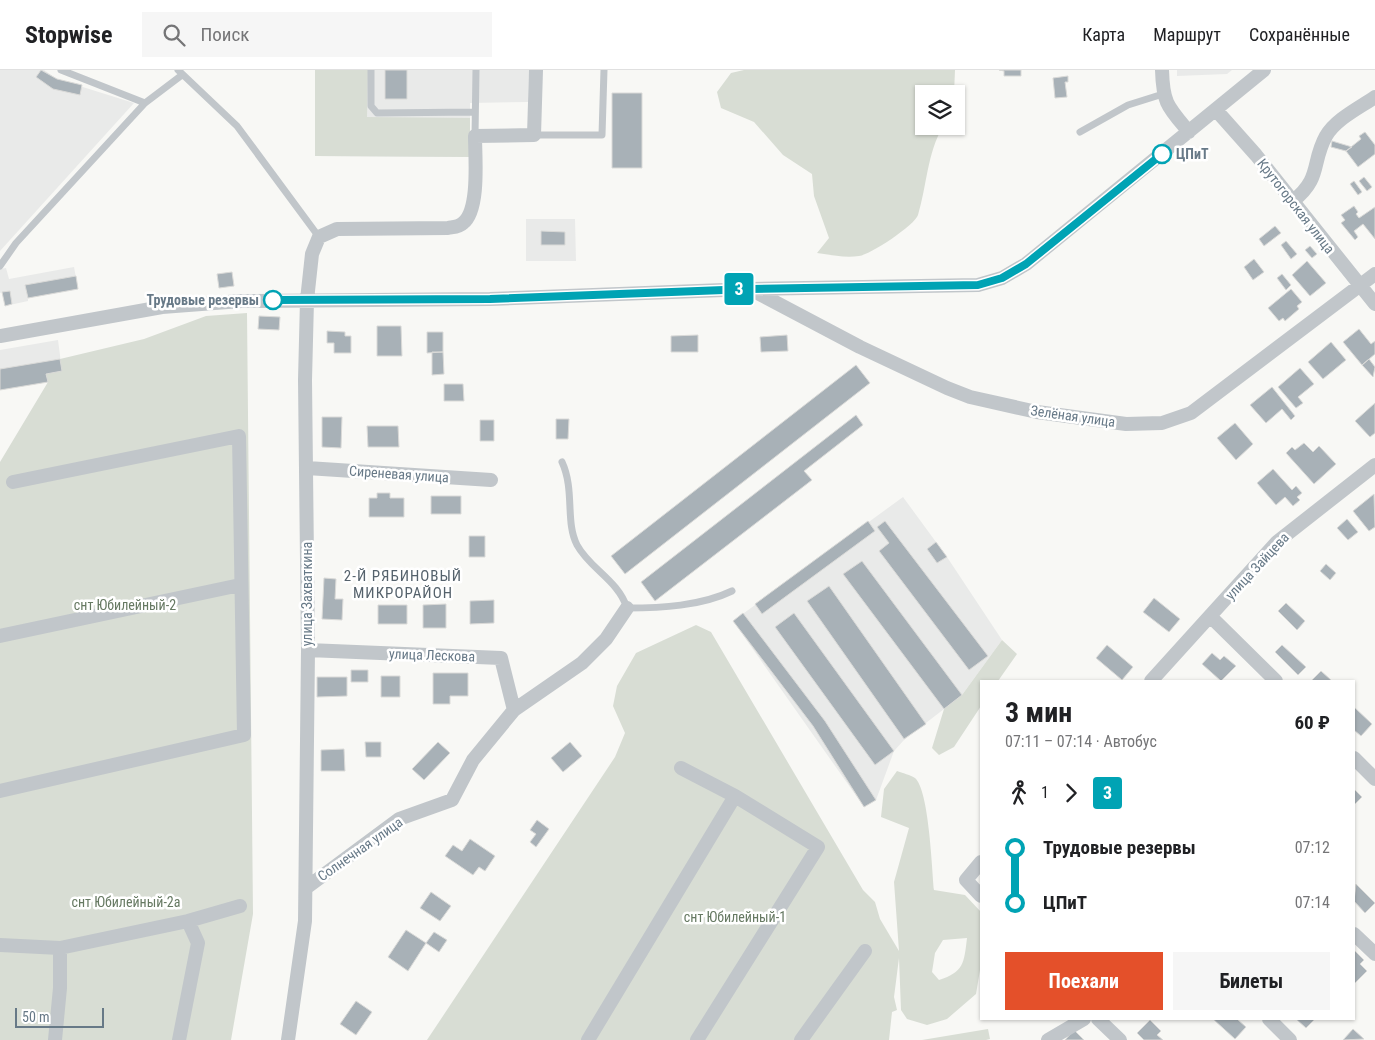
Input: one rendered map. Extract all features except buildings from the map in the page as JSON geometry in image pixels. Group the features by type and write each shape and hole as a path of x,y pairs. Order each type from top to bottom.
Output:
{"street":[{"path":"319,237 331,230 344,227 448,228 464,223 470,213 474,200 475,136 534,135 536,70"},
{"path":"1162,70 1163,94 1167,105 1190,132"},
{"path":"0,336 162,307 241,301 490,299 750,289 962,287 992,282 1026,264 1264,70"},
{"path":"1293,201 1305,192 1310,183 1324,141 1330,130 1375,96"},
{"name":"Крутогорская улица","path":"1216,110 1293,201 1375,304"},
{"name":"улица Захваткина","path":"306,888 308,650 306,300 312,254 315,242 319,237"},
{"name":"Зелёная улица","path":"750,289 860,347 947,388 970,396 1037,412 1146,425 1176,420 1191,413 1375,274"},
{"path":"0,791 244,735 239,436 13,482"},
{"name":"улица Зайцева","path":"1152,680 1277,542 1375,465"},
{"name":"Сиреневая улица","path":"307,468 492,480"},
{"path":"0,636 240,585"},
{"name":"Солнечная улица","path":"288,1040 306,921 306,888 399,819 452,800 473,760 514,710 582,663 606,640 627,608"},
{"path":"1210,616 1275,680"},
{"name":"улица Лескова","path":"308,650 502,658 514,710"},
{"path":"1355,759 1375,778"},
{"path":"681,768 735,796 818,847 697,1040"},
{"path":"588,1040 735,796"},
{"path":"980,863 966,880 980,895"},
{"path":"0,945 60,948 188,921 240,906"},
{"path":"178,1040 198,943 188,921"},
{"path":"1355,935 1375,954"},
{"path":"55,1040 60,988 60,948"},
{"path":"801,1040 865,951"},
{"path":"1048,1040 1082,1020"},
{"path":"1099,1020 1120,1040"},
{"path":"1270,1020 1290,1040"}],"lane":[{"path":"61,70 145,103"},
{"path":"372,70 371,106 377,113 475,112"},
{"path":"475,136 476,70"},
{"path":"534,135 602,135 604,70"},
{"path":"0,266 16,243 145,103 180,72 236,126 319,237"},
{"path":"1080,132 1128,105 1163,94"},
{"path":"562,462 569,482 572,525 577,545 615,586 627,608 661,607 709,599 732,591"}],"shaded area":[{"path":"0,70 44,70 57,79 134,103 0,251"},
{"path":"315,70 529,70 528,102 470,103 470,157 315,156"},
{"path":"1177,70 1232,70 1227,74 1177,76"},
{"path":"526,219 575,219 576,261 526,261"},
{"path":"74,267 78,289 28,298 28,301 5,306 2,292 0,293 0,269 6,268 9,279"},
{"path":"58,340 62,371 48,382 0,390 0,350"},
{"path":"903,497 947,557 1002,640 962,695 904,740 894,751 876,800 864,807 733,621"}],"green space":[{"path":"315,70 368,70 367,117 470,118 470,157 315,156"},
{"path":"744,70 955,70 954,85 915,85 915,135 939,135 928,170 918,215 915,220 891,239 865,254 848,257 817,253 829,238 814,196 812,174 783,155 754,122 721,108 717,92 731,73"},
{"name":"снт Юбилейный-2","path":"247,313 253,914 231,1040 0,1040 0,462 48,382 46,374 60,359 144,339 206,316"},
{"name":"снт Юбилейный-1","path":"696,625 711,632 863,890 875,902 880,919 899,951 894,882 909,828 881,817 884,789 897,771 915,778 920,785 927,813 934,890 965,895 980,911 980,970 976,994 947,1019 927,1025 907,1019 901,1010 899,958 894,997 897,1010 892,1012 889,1040 427,1040 615,757 625,733 613,706 617,686 636,653","holes":["967,938 963,960 958,970 947,977 939,980 932,972 935,953 943,940"]},
{"path":"1002,640 1017,654 999,680 980,680 980,708 954,747 939,755 932,748 944,709 962,695"},
{"path":"988,1029 990,1039 986,1040 922,1040"}],"bus line":[{"name":"3","path":"273,300 490,299 750,289 962,287 978,285 1002,278 1026,264 1162,154"}],"place":[{"name":"ЦПиТ","path":"1162,154"},
{"name":"Трудовые резервы","path":"273,300"}],"district":[{"name":"2-Й РЯБИНОВЫЙ МИКРОРАЙОН","path":"403,584"}],"park label":[{"name":"снт Юбилейный-2а","path":"126,902"}]}
